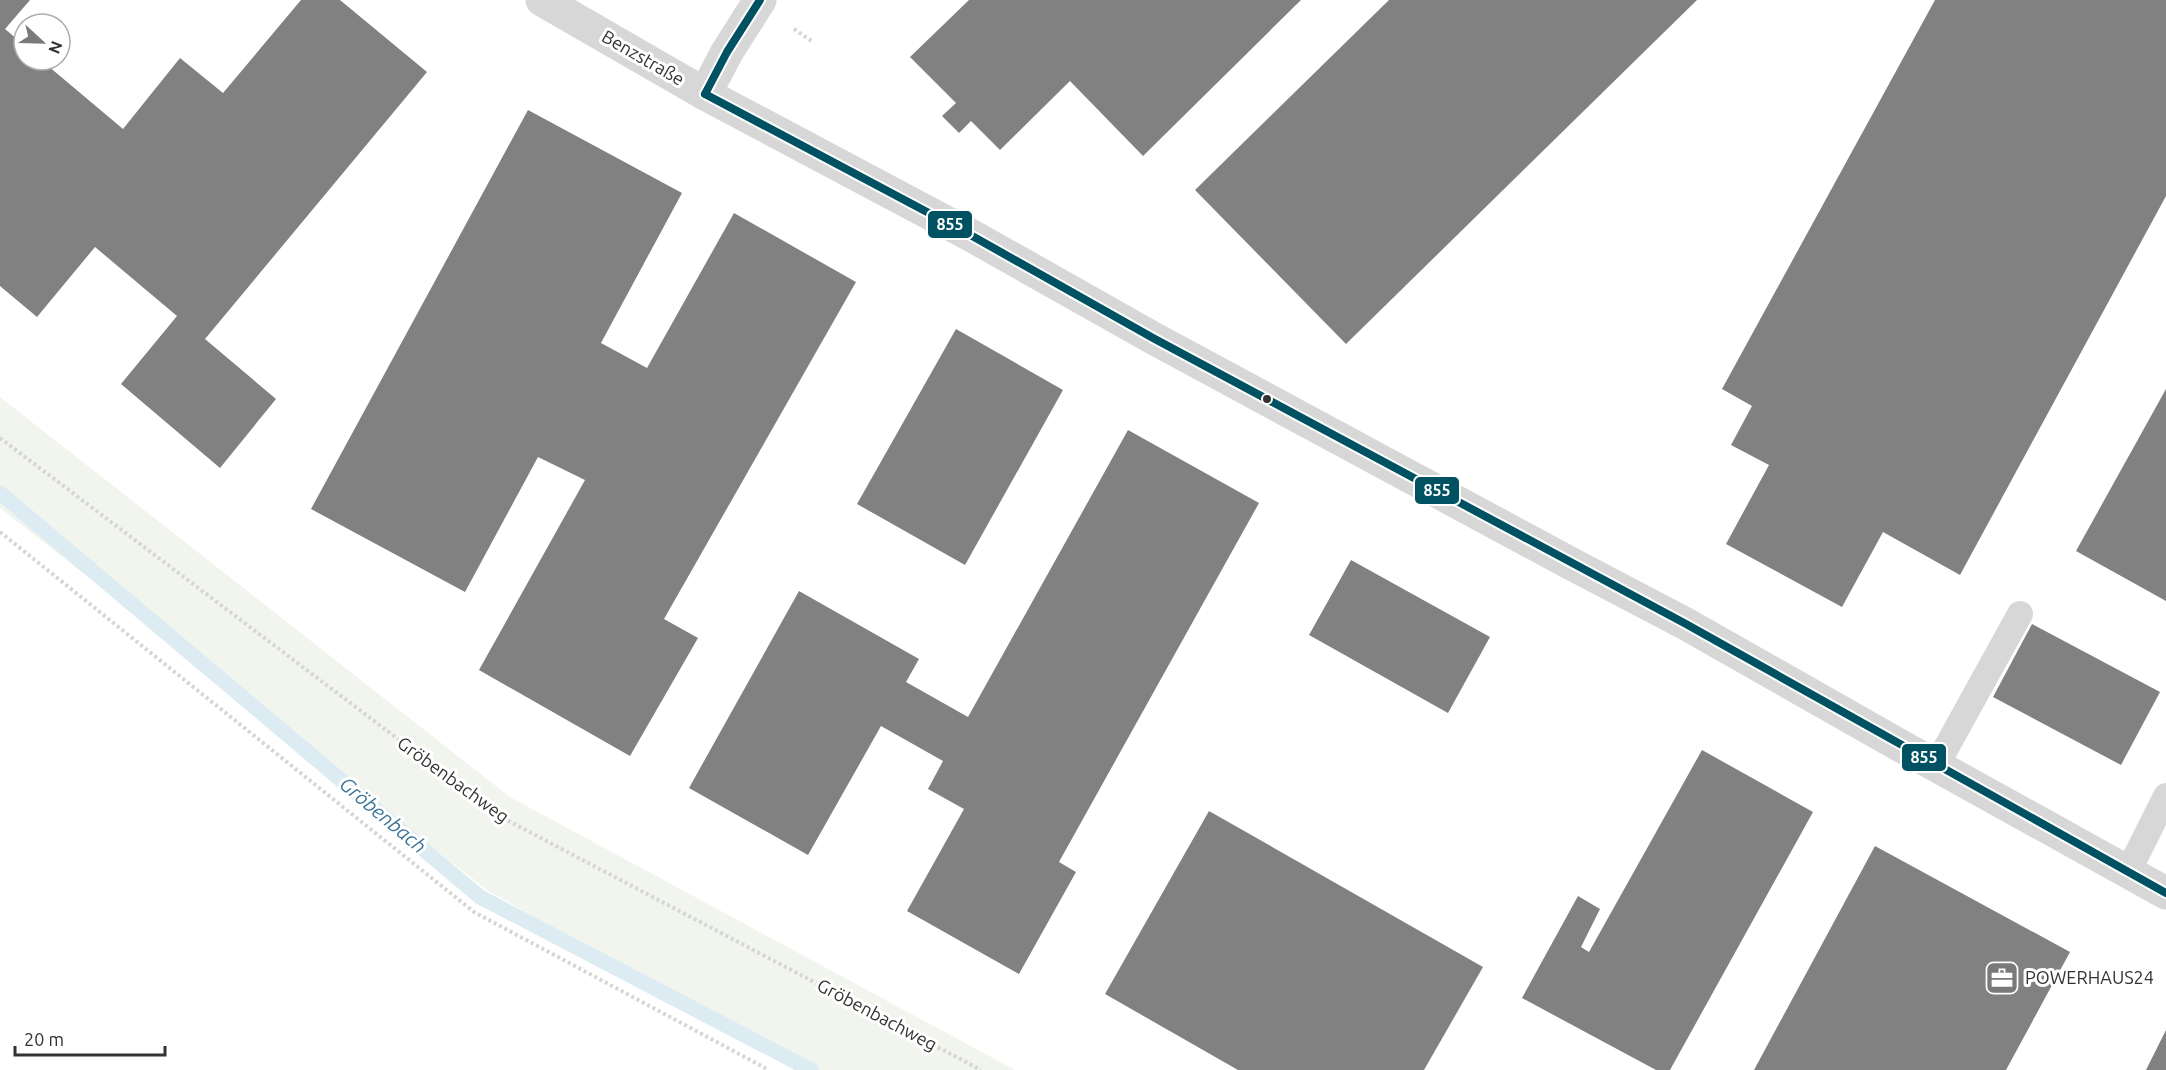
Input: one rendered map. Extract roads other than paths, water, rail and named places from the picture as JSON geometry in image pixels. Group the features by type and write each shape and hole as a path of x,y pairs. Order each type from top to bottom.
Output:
{"street":[{"name":"Benzstraße","path":"542,0 705,94 974,237 1153,338 1686,624 1936,766 2166,892"},
{"path":"705,94 727,52 760,0"}],"lane":[{"path":"1936,766 2020,614"},
{"path":"2128,872 2166,796"}],"waterway":[{"name":"Gröbenbach","path":"0,493 480,897 811,1070"}],"place":[{"name":"POWERHAUS24","path":"2002,978"}]}
